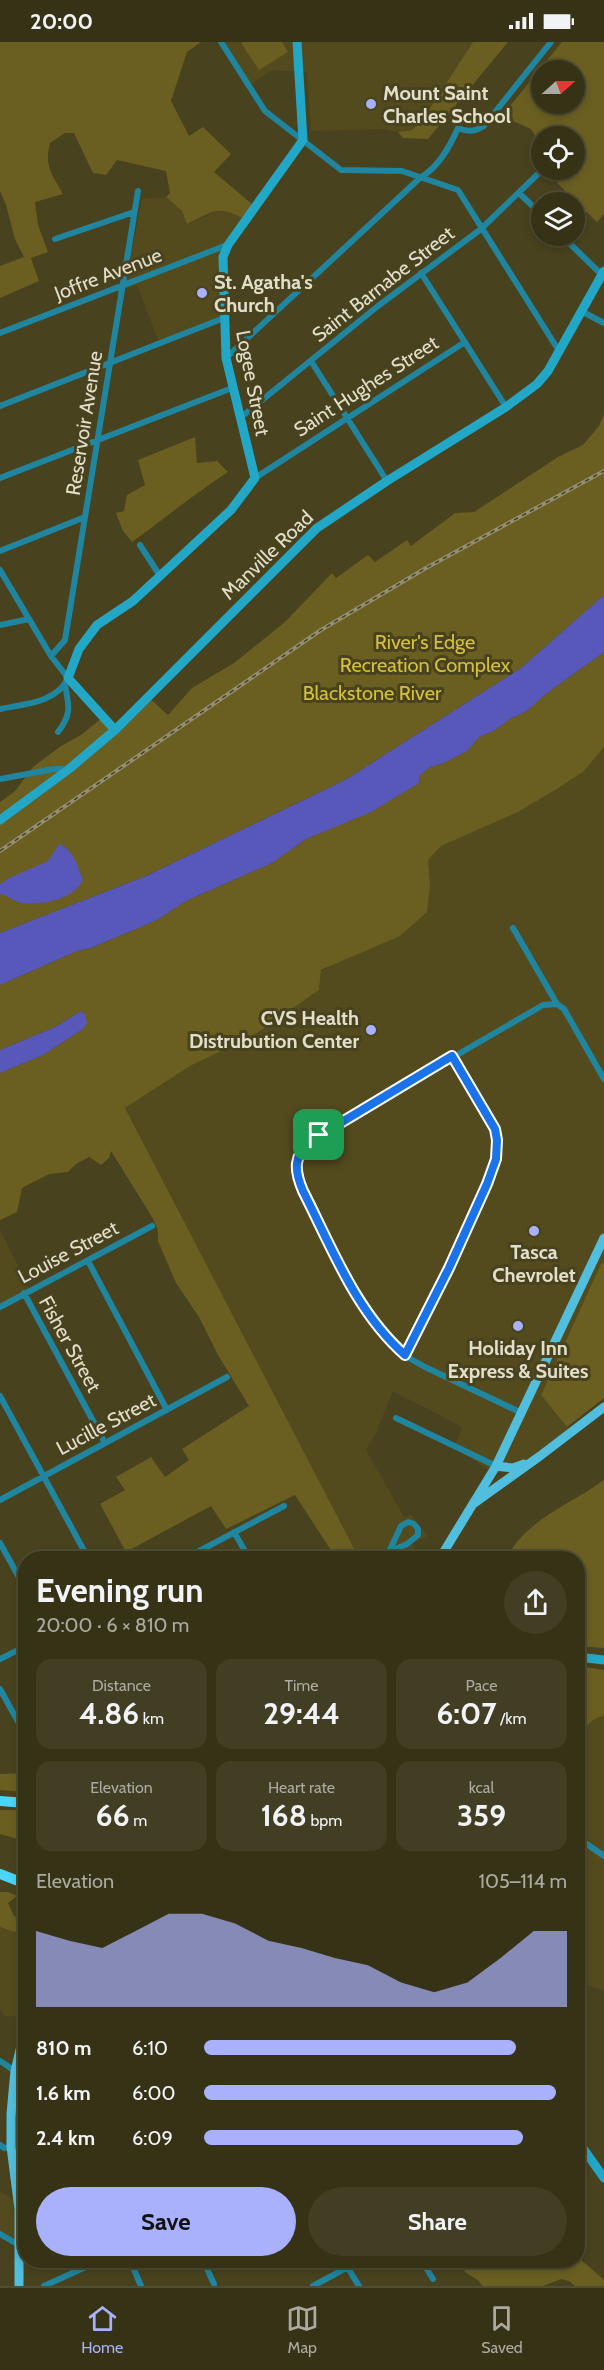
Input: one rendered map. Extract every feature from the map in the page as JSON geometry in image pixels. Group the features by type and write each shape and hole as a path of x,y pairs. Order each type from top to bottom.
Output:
{"highway":[{"path":"0,1801 18,1802"},
{"path":"0,1874 18,1882"}],"main road":[{"path":"444,1551 495,1468 604,1238"},
{"path":"472,1504 604,1407"},
{"path":"495,1468 513,1468 540,1456"},
{"path":"495,1468 507,1475 514,1475"},
{"path":"18,2058 11,2114 11,2147 18,2202"},
{"path":"19,2268 19,2286"}],"street":[{"path":"221,42 265,111 341,170 402,171 458,190 559,351"},
{"path":"297,42 303,140"},
{"path":"226,358 421,177 429,173 449,147 458,128 467,132 476,131 484,126 551,42"},
{"name":"Logee Street","path":"255,478 226,358 223,257 228,245 303,140"},
{"name":"Saint Barnabe Street","path":"239,416 245,414 421,273 481,229 532,180"},
{"name":"Reservoir Avenue","path":"51,656 65,640 138,191"},
{"path":"519,193 531,204"},
{"path":"55,239 134,212"},
{"name":"Joffre Avenue","path":"0,333 228,245"},
{"path":"573,246 603,273"},
{"path":"421,273 506,407"},
{"name":"Manville Road","path":"0,820 69,769 115,730 317,528 387,481 506,407 537,384 548,371 603,273"},
{"path":"581,311 604,323"},
{"path":"0,406 224,318"},
{"name":"Saint Hughes Street","path":"255,478 465,342"},
{"path":"311,361 387,481"},
{"path":"0,478 232,388"},
{"path":"58,732 68,719 66,681 79,649 97,625 133,601 231,510 255,478"},
{"path":"0,551 86,518"},
{"path":"140,545 160,576"},
{"path":"0,570 66,681 115,730"},
{"path":"0,625 29,619"},
{"path":"0,709 45,700 66,681"},
{"path":"0,779 54,769 69,769"},
{"path":"513,928 557,1004 564,1009 604,1079"},
{"path":"522,1413 405,1355 381,1331 357,1296 303,1191 297,1177 296,1163 301,1151 312,1140 452,1056 543,1005 557,1004"},
{"path":"405,1355 449,1268 496,1159 495,1129 452,1056"},
{"name":"Louise Street","path":"0,1307 152,1226"},
{"path":"88,1261 167,1410"},
{"name":"Fisher Street","path":"24,1293 105,1443"},
{"name":"Lucille Street","path":"0,1500 227,1377"},
{"path":"0,1396 84,1551"},
{"path":"396,1418 495,1468"},
{"path":"199,1551 284,1506"},
{"path":"389,1551 400,1526 408,1522 414,1524 418,1529 415,1539 391,1551"},
{"path":"234,1532 245,1551"},
{"path":"0,1543 18,1576"},
{"path":"0,1659 18,1650"},
{"path":"585,1658 604,1660"},
{"path":"0,1689 18,1722"},
{"path":"585,1843 604,1856"},
{"path":"0,2061 15,2071"},
{"path":"11,2114 18,2112"},
{"path":"0,2145 4,2148 11,2147"},
{"path":"585,2151 604,2178"},
{"path":"0,2234 18,2244"},
{"path":"44,2286 83,2268"},
{"path":"133,2268 141,2286"},
{"path":"207,2268 214,2284"},
{"path":"314,2286 348,2268 359,2286"},
{"path":"426,2268 433,2279"}],"shaded area":[{"name":"Mount Saint Charles School","path":"217,42 473,42 421,122 412,130 398,132 384,129 311,131 307,72 272,70 248,86"},
{"path":"166,197 182,211 187,224 221,209 228,210 242,218 221,252 222,321 159,343 137,285 124,289 142,199"},
{"path":"604,595 604,652 547,693 527,711 479,737 467,751 444,763 430,767 420,775 419,783 371,812 306,839 272,863 186,901 157,920 91,948 77,951 0,985 0,933 146,876 345,780 521,668"},
{"path":"604,747 604,1265 602,1263 541,1395 571,1432 526,1465 496,1474 454,1448 462,1427 393,1391 375,1435 366,1450 404,1517 411,1515 428,1536 411,1543 416,1551 355,1551 125,1108 190,1066 251,1037 319,990 321,971 350,957 430,885 428,860 441,846 518,812 584,771"},
{"path":"59,844 68,850 77,864 83,880 78,887 65,897 48,902 19,902 0,894 0,884 48,861"},
{"path":"81,1011 87,1023 83,1029 43,1055 0,1073 0,1050 55,1027"},
{"path":"0,1229 29,1289 0,1305"},
{"path":"604,1715 604,1990 585,1985 585,1728 593,1720"},
{"path":"0,1927 14,1932 18,1931 18,2017 5,2016 0,2010"},
{"path":"0,2191 16,2202 16,2243 0,2235"}],"green space":[{"path":"0,42 201,42 187,52 171,101 189,136 203,127 231,154 214,172 253,205 242,218 226,211 220,211 187,224 182,211 166,197 170,193 166,171 117,160 106,175 93,173 74,133 65,133 50,143 48,151 50,170 63,194 35,202 38,225 48,252 31,258 39,281 0,298 0,266 24,257 15,239 0,191"},
{"path":"282,42 288,52 259,70 241,43"},
{"path":"473,42 508,42 428,139 403,138 398,132 412,130 421,122"},
{"path":"562,42 604,42 604,214 597,222 585,210 585,192 566,192 557,183 558,180 585,180 585,126 531,126 531,129 502,116 531,80 531,114 585,114 585,60 547,60"},
{"name":"River's Edge Recreation Complex","path":"604,414 604,595 521,668 345,780 146,876 0,933 0,802 15,791 33,767 102,718 113,729 148,697 168,715 192,688 234,663 285,622 332,573 336,578 368,555 375,562 407,540 411,546 455,513 474,512 558,457 583,445 599,426"},
{"path":"195,437 197,463 217,461 228,472 132,542 123,531 116,513 124,511 127,495 145,485 138,460"},
{"path":"604,652 604,747 584,771 518,812 441,846 428,860 430,885 427,912 400,936 321,970 319,990 251,1037 190,1066 125,1108 355,1551 331,1551 295,1495 226,1529 211,1506 125,1551 100,1504 125,1490 116,1477 151,1457 165,1477 189,1460 182,1449 249,1406 218,1355 199,1317 176,1283 158,1241 158,1230 152,1217 111,1151 109,1158 101,1165 89,1157 76,1164 68,1172 49,1174 22,1188 17,1212 0,1220 0,1073 43,1055 83,1029 81,1011 55,1027 0,1050 0,985 77,951 91,948 157,920 186,901 272,863 306,839 370,812 419,783 420,775 430,767 444,763 467,751 479,737 527,711 547,693"},
{"path":"602,1262 604,1265 604,1398 567,1427 541,1395"},
{"path":"604,1480 604,1648 585,1647 585,1551 511,1551 525,1533 537,1523"},
{"path":"585,1667 604,1670 604,1715 593,1720 585,1728"},
{"path":"18,1773 18,1791 0,1790 0,1774"},
{"path":"0,1810 18,1810 18,1839 0,1834"},
{"path":"0,1892 8,1892 17,1896 8,1903 14,1916 18,1918 18,1931 14,1932 0,1927"},
{"path":"585,2263 604,2280 604,2286 575,2286 561,2279 543,2286 482,2286 479,2281 465,2272 464,2268 585,2268"}],"railway":[{"path":"0,851 321,630 426,568 604,471"}],"place":[{"name":"Mount Saint Charles School","path":"371,104"},
{"name":"St. Agatha's Church","path":"202,293"},
{"name":"CVS Health Distrubution Center","path":"371,1030"},
{"name":"Tasca Chevrolet","path":"534,1231"},
{"name":"Holiday Inn Express & Suites","path":"518,1326"}],"route":[{"path":"452,1056 495,1129 498,1149 487,1184 449,1268 405,1355 381,1331 362,1304 327,1240 297,1177 297,1158 308,1143 319,1135 452,1056"}],"park label":[{"name":"Blackstone River","path":"372,693"}]}
